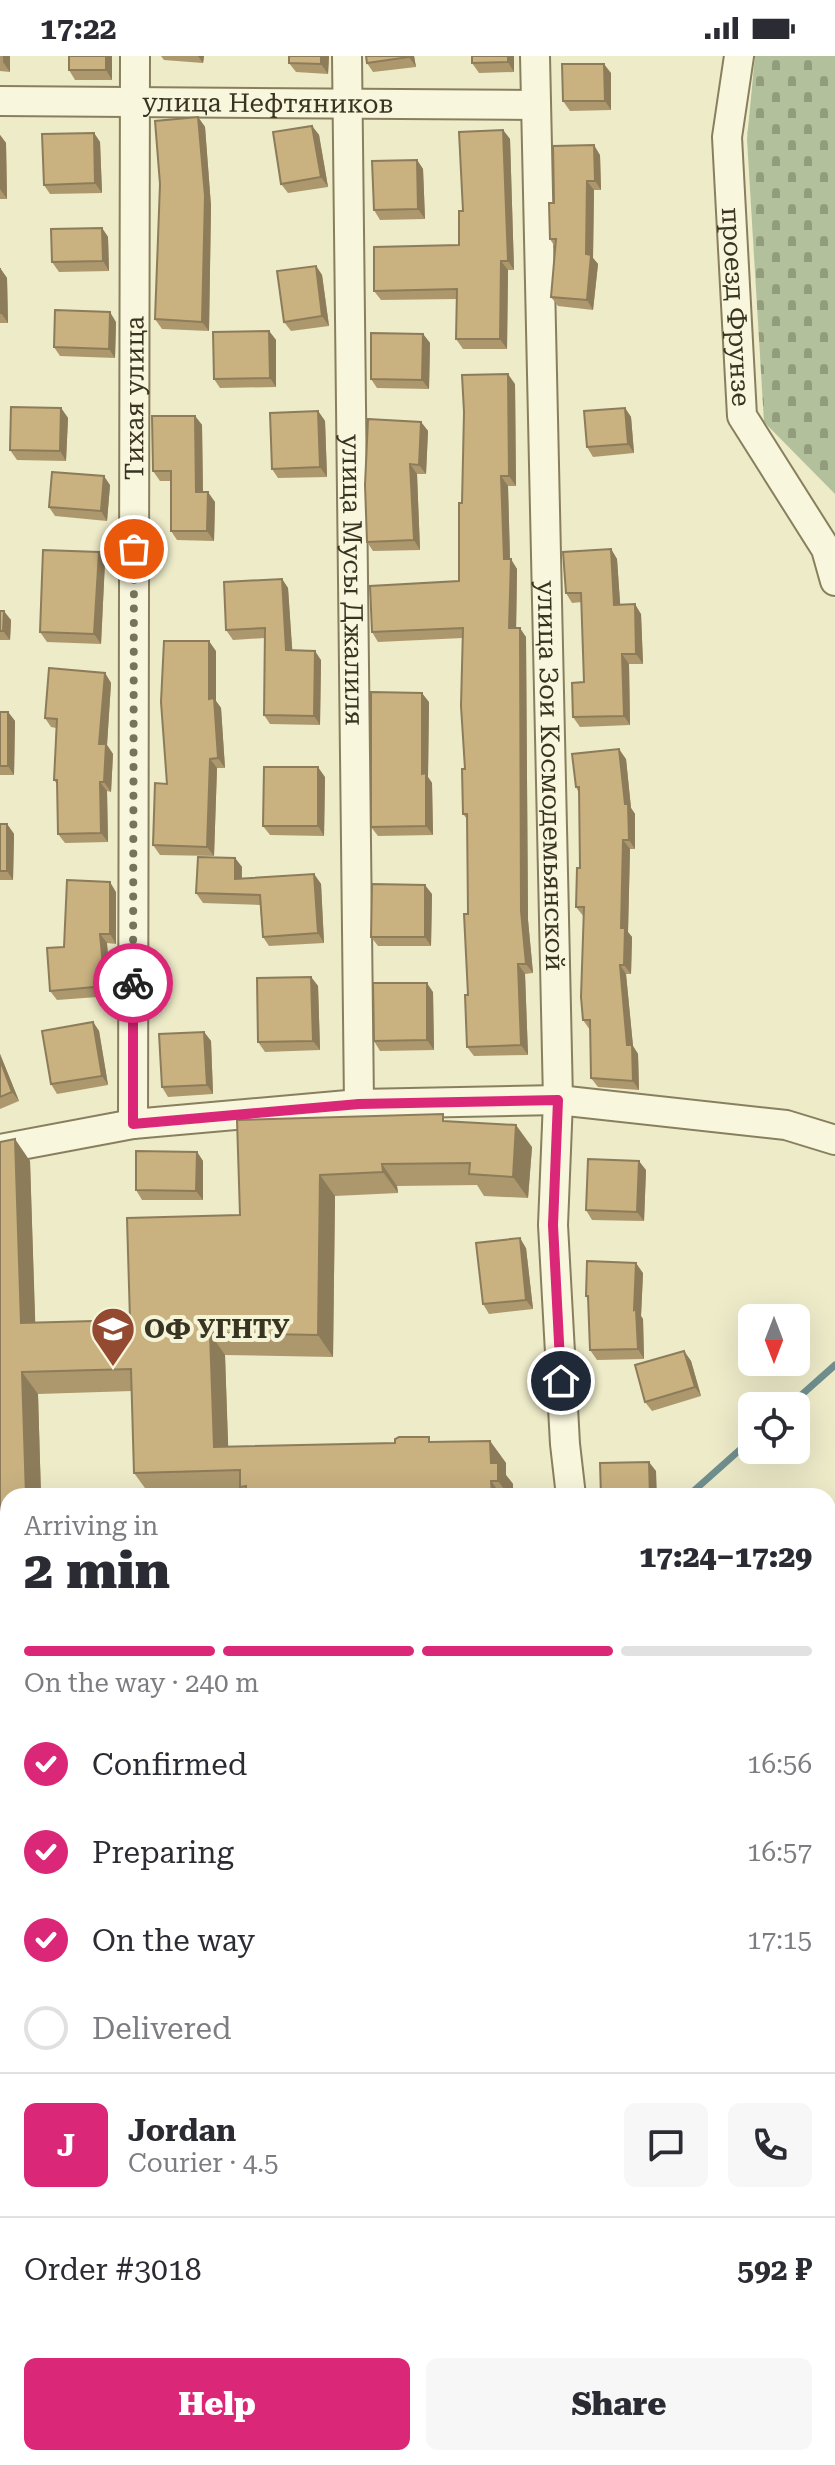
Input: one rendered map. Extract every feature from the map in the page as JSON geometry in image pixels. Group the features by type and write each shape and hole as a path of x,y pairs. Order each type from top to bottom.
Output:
{"street":[{"name":"Тихая улица","path":"133,1124 135,56"},
{"name":"улица Мусы Джалиля","path":"347,56 359,1104"},
{"name":"улица Зои Космодемьянской","path":"535,56 558,1100 553,1225 570,1488"},
{"name":"проезд Фрунзе","path":"739,56 727,137 742,416 826,549 835,581"},
{"name":"улица Нефтяников","path":"0,101 534,105"},
{"path":"0,1149 133,1124 359,1104 558,1100 786,1125 835,1140"}],"green space":[{"path":"755,56 835,56 835,494 764,422 747,139"}],"building":[{"path":"69,56 106,56 106,70 69,70"},
{"path":"289,56 321,56 321,64 289,63"},
{"path":"366,56 409,56 409,57 367,63"},
{"path":"472,56 508,56 508,62 472,63"},
{"path":"562,64 604,64 605,101 563,101"},
{"path":"198,117 205,196 202,322 155,319 160,184 155,121"},
{"path":"312,126 321,177 281,184 273,132"},
{"path":"503,130 508,261 501,261 500,339 456,339 457,289 374,291 374,247 459,245 459,211 463,211 459,132"},
{"path":"94,133 95,183 44,185 42,134"},
{"path":"594,145 595,181 587,181 586,254 591,255 587,300 551,297 556,239 550,239 549,203 554,203 553,146"},
{"path":"417,160 418,209 374,210 372,161"},
{"path":"102,228 103,261 52,262 51,229"},
{"path":"316,266 322,316 284,322 277,271"},
{"path":"55,310 110,312 109,349 54,347"},
{"path":"269,331 270,378 214,379 213,332"},
{"path":"371,333 423,334 422,380 371,379"},
{"path":"508,374 509,476 501,476 504,559 511,559 509,628 520,628 521,911 526,964 518,964 521,1045 467,1047 464,914 468,914 467,814 463,814 462,769 465,769 461,706 463,628 372,632 370,586 459,581 464,412 462,375"},
{"path":"11,407 61,408 60,451 10,450"},
{"path":"625,408 628,444 587,447 584,411"},
{"path":"318,411 320,467 272,469 270,413"},
{"path":"152,416 195,416 196,492 208,492 207,531 171,531 171,471 153,471"},
{"path":"368,419 421,422 419,465 410,464 414,540 367,542 365,485"},
{"path":"52,472 104,476 101,511 49,507"},
{"path":"611,549 614,605 635,604 636,654 622,654 624,716 573,717 572,683 584,682 581,593 566,593 563,552"},
{"path":"43,550 99,552 94,634 40,632"},
{"path":"282,579 286,650 315,651 314,716 264,715 265,628 226,630 224,582"},
{"path":"0,611 4,611 3,631 0,631"},
{"path":"164,641 209,641 209,699 214,698 218,758 210,759 207,847 153,845 155,783 167,784 161,702"},
{"path":"49,668 105,673 99,744 106,744 104,782 100,782 101,833 58,834 57,780 54,780 57,719 45,718"},
{"path":"371,692 422,693 422,774 426,773 426,826 371,827"},
{"path":"0,712 8,712 8,766 0,766"},
{"path":"619,749 625,804 628,804 629,840 623,840 621,928 625,928 624,965 620,965 627,1045 632,1045 633,1081 591,1078 590,1020 583,1020 581,997 584,907 576,907 577,868 580,868 579,787 576,787 572,754"},
{"path":"264,767 318,767 318,826 263,826"},
{"path":"0,824 7,824 7,871 0,871"},
{"path":"198,857 235,858 235,879 314,874 318,933 263,937 260,895 196,893"},
{"path":"67,880 110,882 110,934 100,934 105,986 50,991 47,948 64,947"},
{"path":"372,884 425,885 425,937 371,937"},
{"path":"311,977 313,1041 258,1042 257,978"},
{"path":"373,983 427,983 427,1040 374,1041"},
{"path":"93,1022 102,1076 51,1084 42,1031"},
{"path":"204,1032 207,1085 162,1087 159,1034"},
{"path":"0,1060 12,1092 0,1097"},
{"path":"443,1114 443,1121 516,1125 513,1177 469,1174 470,1163 382,1164 383,1172 320,1175 318,1335 210,1333 214,1447 395,1443 399,1437 429,1437 429,1442 490,1441 491,1463 498,1463 498,1481 491,1481 492,1488 246,1488 240,1487 240,1470 134,1473 131,1369 22,1372 26,1488 0,1488 0,1142 15,1139 21,1323 130,1320 127,1218 240,1215 237,1120"},
{"path":"136,1151 197,1152 196,1191 136,1190"},
{"path":"588,1159 639,1161 637,1212 586,1210"},
{"path":"520,1238 526,1300 483,1304 476,1243"},
{"path":"587,1261 636,1263 634,1310 638,1349 590,1350"},
{"path":"684,1351 695,1387 645,1402 635,1365"},
{"path":"649,1462 650,1488 601,1488 600,1463"}],"waterway":[{"path":"805,1392 835,1365"},
{"path":"697,1488 738,1451"}],"way so far":[{"path":"133,983 134,549"}],"place":[{"name":"ОФ УГНТУ","path":"113,1368"}],"route":[{"path":"133,983 133,1124 359,1104 558,1100 553,1225 561,1381"}]}
